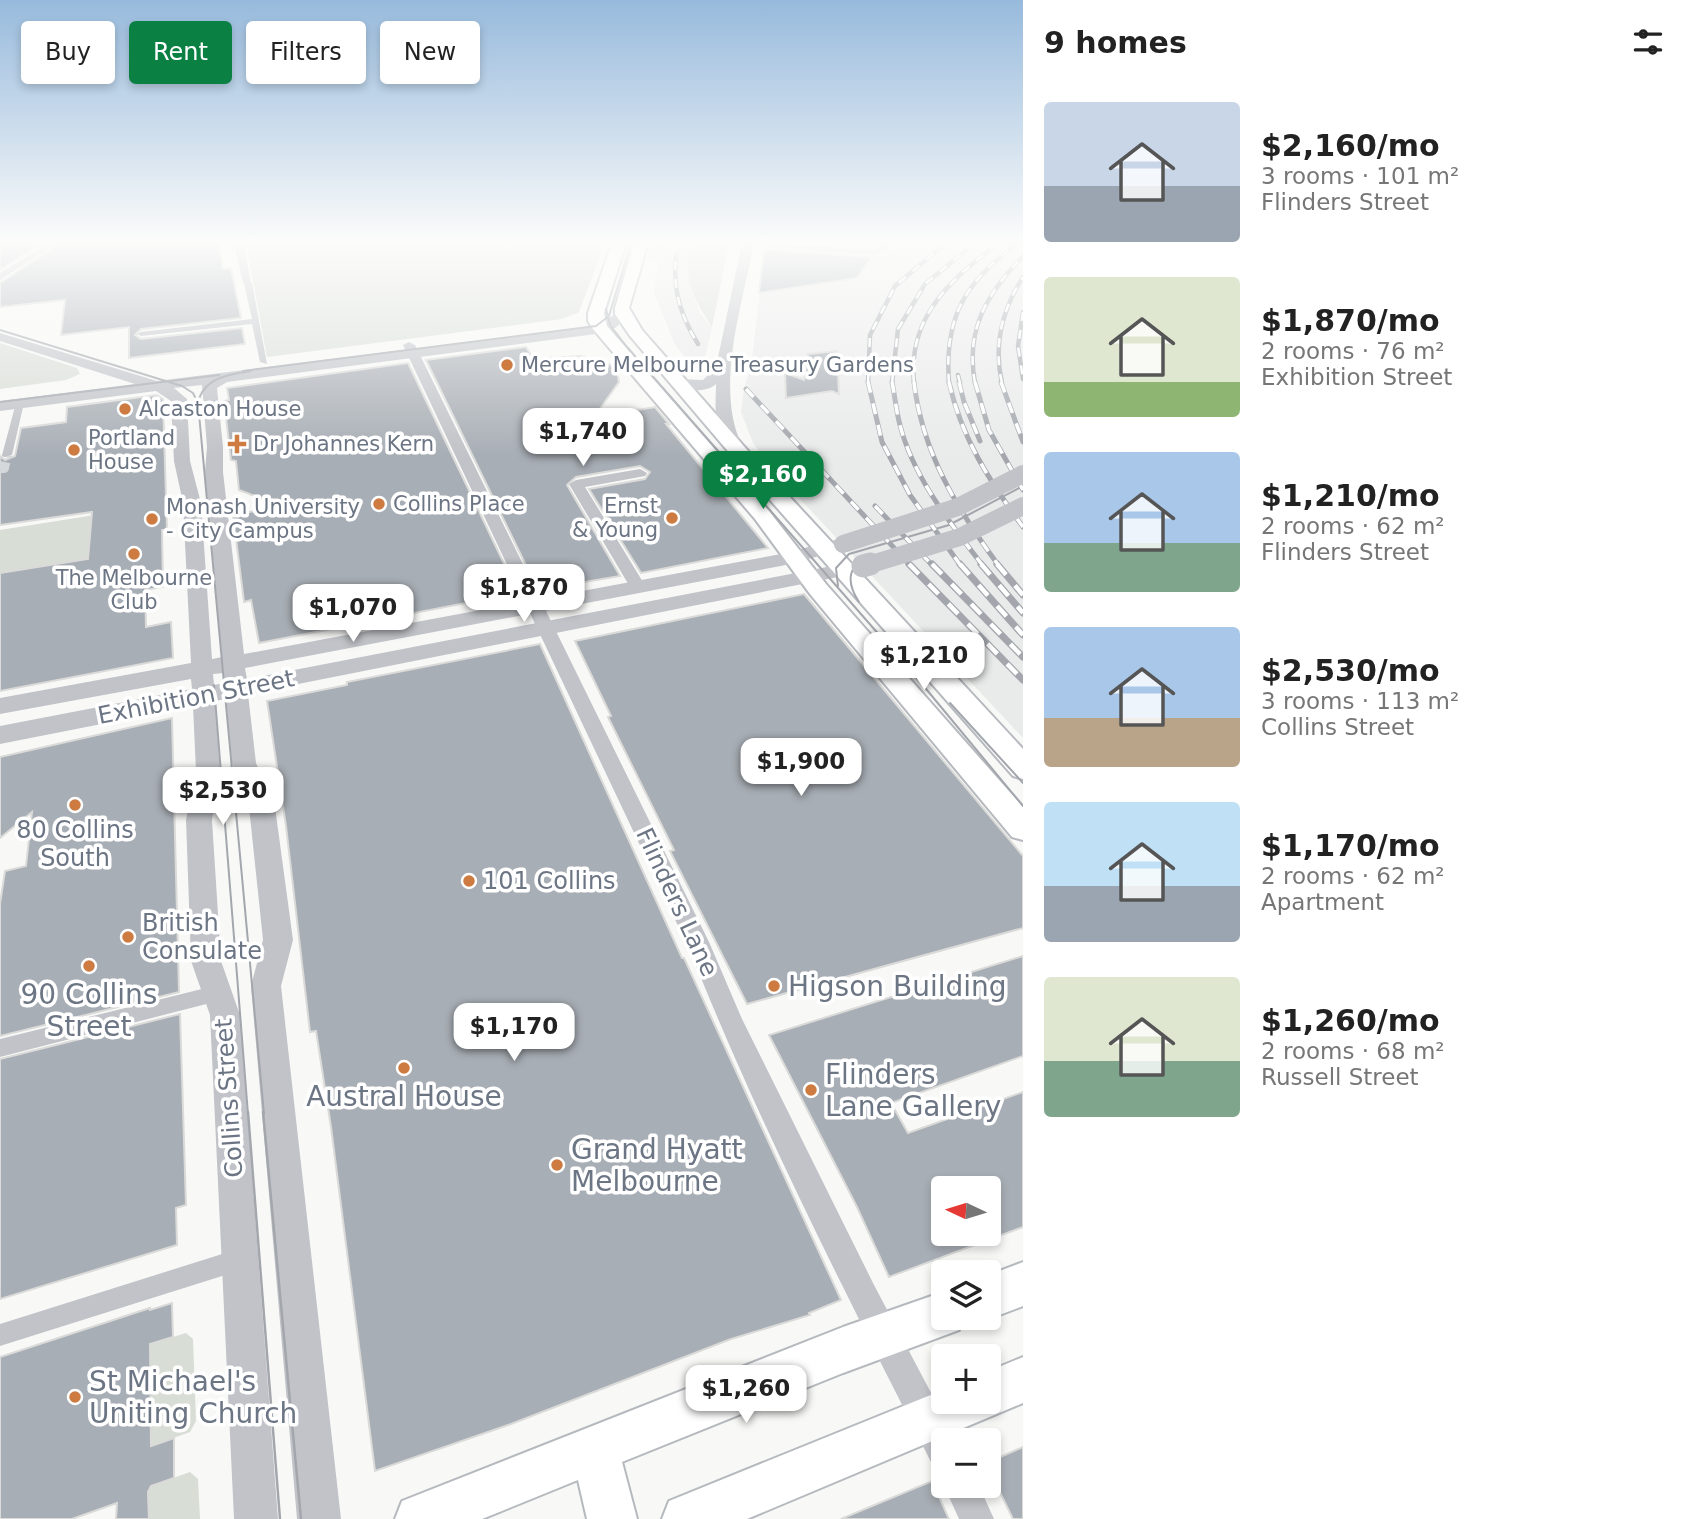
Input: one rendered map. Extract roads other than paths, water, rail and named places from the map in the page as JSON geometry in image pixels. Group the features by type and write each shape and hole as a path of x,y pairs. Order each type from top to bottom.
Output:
{"main road":[{"path":"596,314 601,330 754,505 802,567 1023,828"},
{"path":"623,314 734,445 835,546 1023,768"},
{"path":"448,1514 595,1450 931,1318"},
{"path":"1001,1389 1023,1380"},
{"path":"942,1428 957,1414"},
{"path":"687,1519 931,1436"},
{"path":"595,1450 612,1519"}],"street":[{"path":"255,314 264,362"},
{"path":"0,326 159,380 192,382 573,323 590,314"},
{"path":"0,405 264,362 601,330 623,314"},
{"path":"734,314 723,368 723,415 734,445"},
{"path":"141,334 256,321"},
{"name":"Collins Street","path":"0,337 132,378 159,380 180,401 181,461 192,503 202,668 225,682"},
{"name":"Flinders Lane","path":"411,349 701,948 733,1027 931,1428"},
{"path":"75,386 98,378 102,372 98,368"},
{"path":"680,384 707,385 723,368"},
{"path":"0,395 132,378"},
{"path":"209,397 209,384 221,379"},
{"path":"192,382 204,386 209,397"},
{"name":"Collins Street","path":"209,397 215,447 225,682 244,763 262,807 278,940 266,986 319,1519"},
{"path":"8,455 20,403"},
{"path":"640,473 576,484 651,608"},
{"name":"Exhibition Street","path":"0,735 225,682 409,632 547,629 651,608 802,567 835,546 917,523 981,497 1023,474"},
{"name":"Exhibition Street","path":"0,706 202,668 225,682 414,654 535,606 638,587 802,567 854,568 952,540 1023,506"},
{"path":"409,632 414,654"},
{"name":"Collins Street","path":"225,682 199,820 206,961 225,1015 256,1519"},
{"path":"0,1048 218,993"},
{"path":"0,1335 239,1260"},
{"path":"967,1498 977,1519"}],"tunnel":[{"path":"0,468 4,468 7,455"}],"tram line":[{"path":"243,371 596,326 608,317"},
{"path":"608,317 610,325 627,347 917,678 1023,806"},
{"path":"0,330 167,381"},
{"path":"198,403 205,388 211,383 226,376 251,371"},
{"path":"167,381 219,375"},
{"path":"0,402 167,381"},
{"path":"167,381 193,393 198,403"},
{"path":"198,403 264,1114"},
{"path":"838,586 836,568 849,554 949,525 1023,486"},
{"path":"859,602 852,587 851,574 858,563 872,554"},
{"path":"214,685 248,1114"},
{"path":"950,703 1023,783"},
{"path":"248,1112 280,1519"},
{"path":"263,1112 301,1519"}],"railway":[{"path":"683,314 698,344"},
{"path":"868,382 870,335 881,314"},
{"path":"892,382 898,329 907,314"},
{"path":"914,382 918,338 928,314"},
{"path":"949,383 950,339 958,314"},
{"path":"975,383 973,346 982,314"},
{"path":"1002,383 999,341 1005,314"},
{"path":"1023,314 1018,346 1023,379"},
{"path":"958,375 960,383"},
{"path":"868,382 882,442 910,495 961,566"},
{"path":"892,382 900,425 914,463 934,499 983,566"},
{"path":"914,382 918,408 933,456 969,523 999,566"},
{"path":"949,382 961,422 978,458 1023,527"},
{"path":"959,382 980,441"},
{"path":"975,382 989,430 1023,490"},
{"path":"1001,382 1023,442"},
{"path":"746,389 911,566"},
{"path":"875,506 933,566"},
{"path":"909,564 1023,680"},
{"path":"932,564 1023,657"},
{"path":"960,564 1023,635"},
{"path":"981,564 1023,613"},
{"path":"997,564 1023,595"}],"place":[{"name":"Mercure Melbourne Treasury Gardens","path":"507,365"},
{"name":"Alcaston House","path":"125,409"},
{"name":"Dr Johannes Kern","path":"237,444"},
{"name":"Portland House","path":"74,450"},
{"name":"Collins Place","path":"379,504"},
{"name":"Ernst & Young","path":"672,518"},
{"name":"Monash University - City Campus","path":"152,519"},
{"name":"The Melbourne Club","path":"134,554"},
{"name":"80 Collins South","path":"75,805"},
{"name":"101 Collins","path":"469,881"},
{"name":"British Consulate","path":"128,937"},
{"name":"90 Collins Street","path":"89,966"},
{"name":"Higson Building","path":"774,986"},
{"name":"Austral House","path":"404,1068"},
{"name":"Flinders Lane Gallery","path":"811,1090"},
{"name":"Grand Hyatt Melbourne","path":"557,1165"},
{"name":"St Michael's Uniting Church","path":"75,1397"}]}
